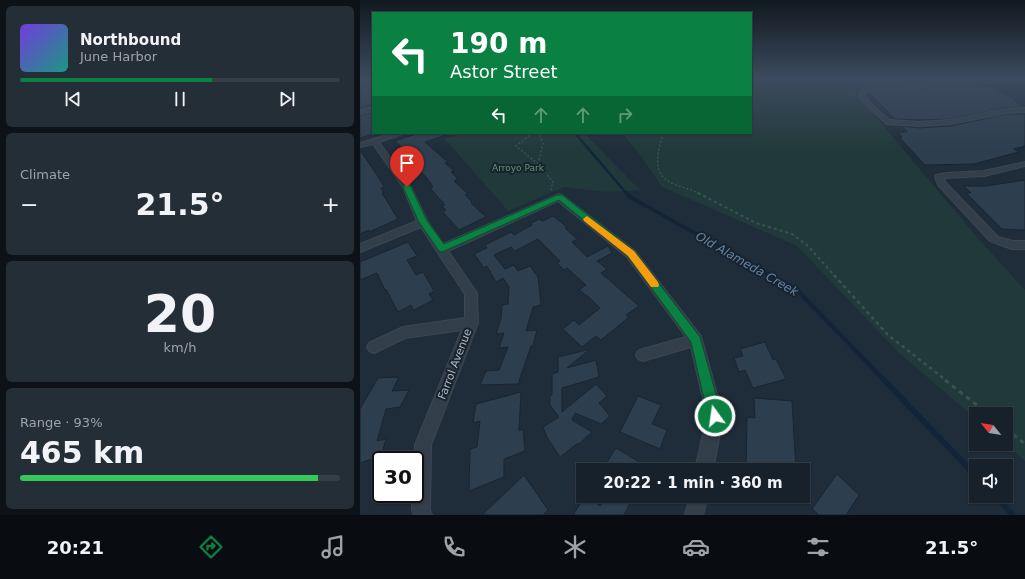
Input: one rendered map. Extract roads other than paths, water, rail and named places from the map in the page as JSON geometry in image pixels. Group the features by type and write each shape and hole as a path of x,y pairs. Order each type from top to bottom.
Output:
{"street":[{"path":"867,103 887,122 918,124 952,122 1006,111 1025,110"},
{"path":"360,112 372,108"},
{"path":"360,145 398,134"},
{"name":"Farrol Avenue","path":"375,141 407,187 423,222 471,293 471,323 423,445 423,515"},
{"path":"1025,164 996,172 939,177 941,183 994,239 1012,245 1025,245"},
{"path":"442,248 559,197 631,254 696,340 715,416 705,463"},
{"path":"360,248 423,222"},
{"path":"374,347 403,333 471,323"},
{"path":"642,355 696,340"}],"waterway":[{"name":"Old Alameda Creek","path":"576,134 627,194"},
{"name":"Old Alameda Creek","path":"627,193 630,197 772,276"},
{"name":"Old Alameda Creek","path":"770,275 798,291 885,381"},
{"name":"Old Alameda Creek","path":"884,380 969,469"},
{"name":"Old Alameda Creek","path":"1002,503 1013,515"}],"park label":[{"name":"Arroyo Park","path":"518,168"}]}
